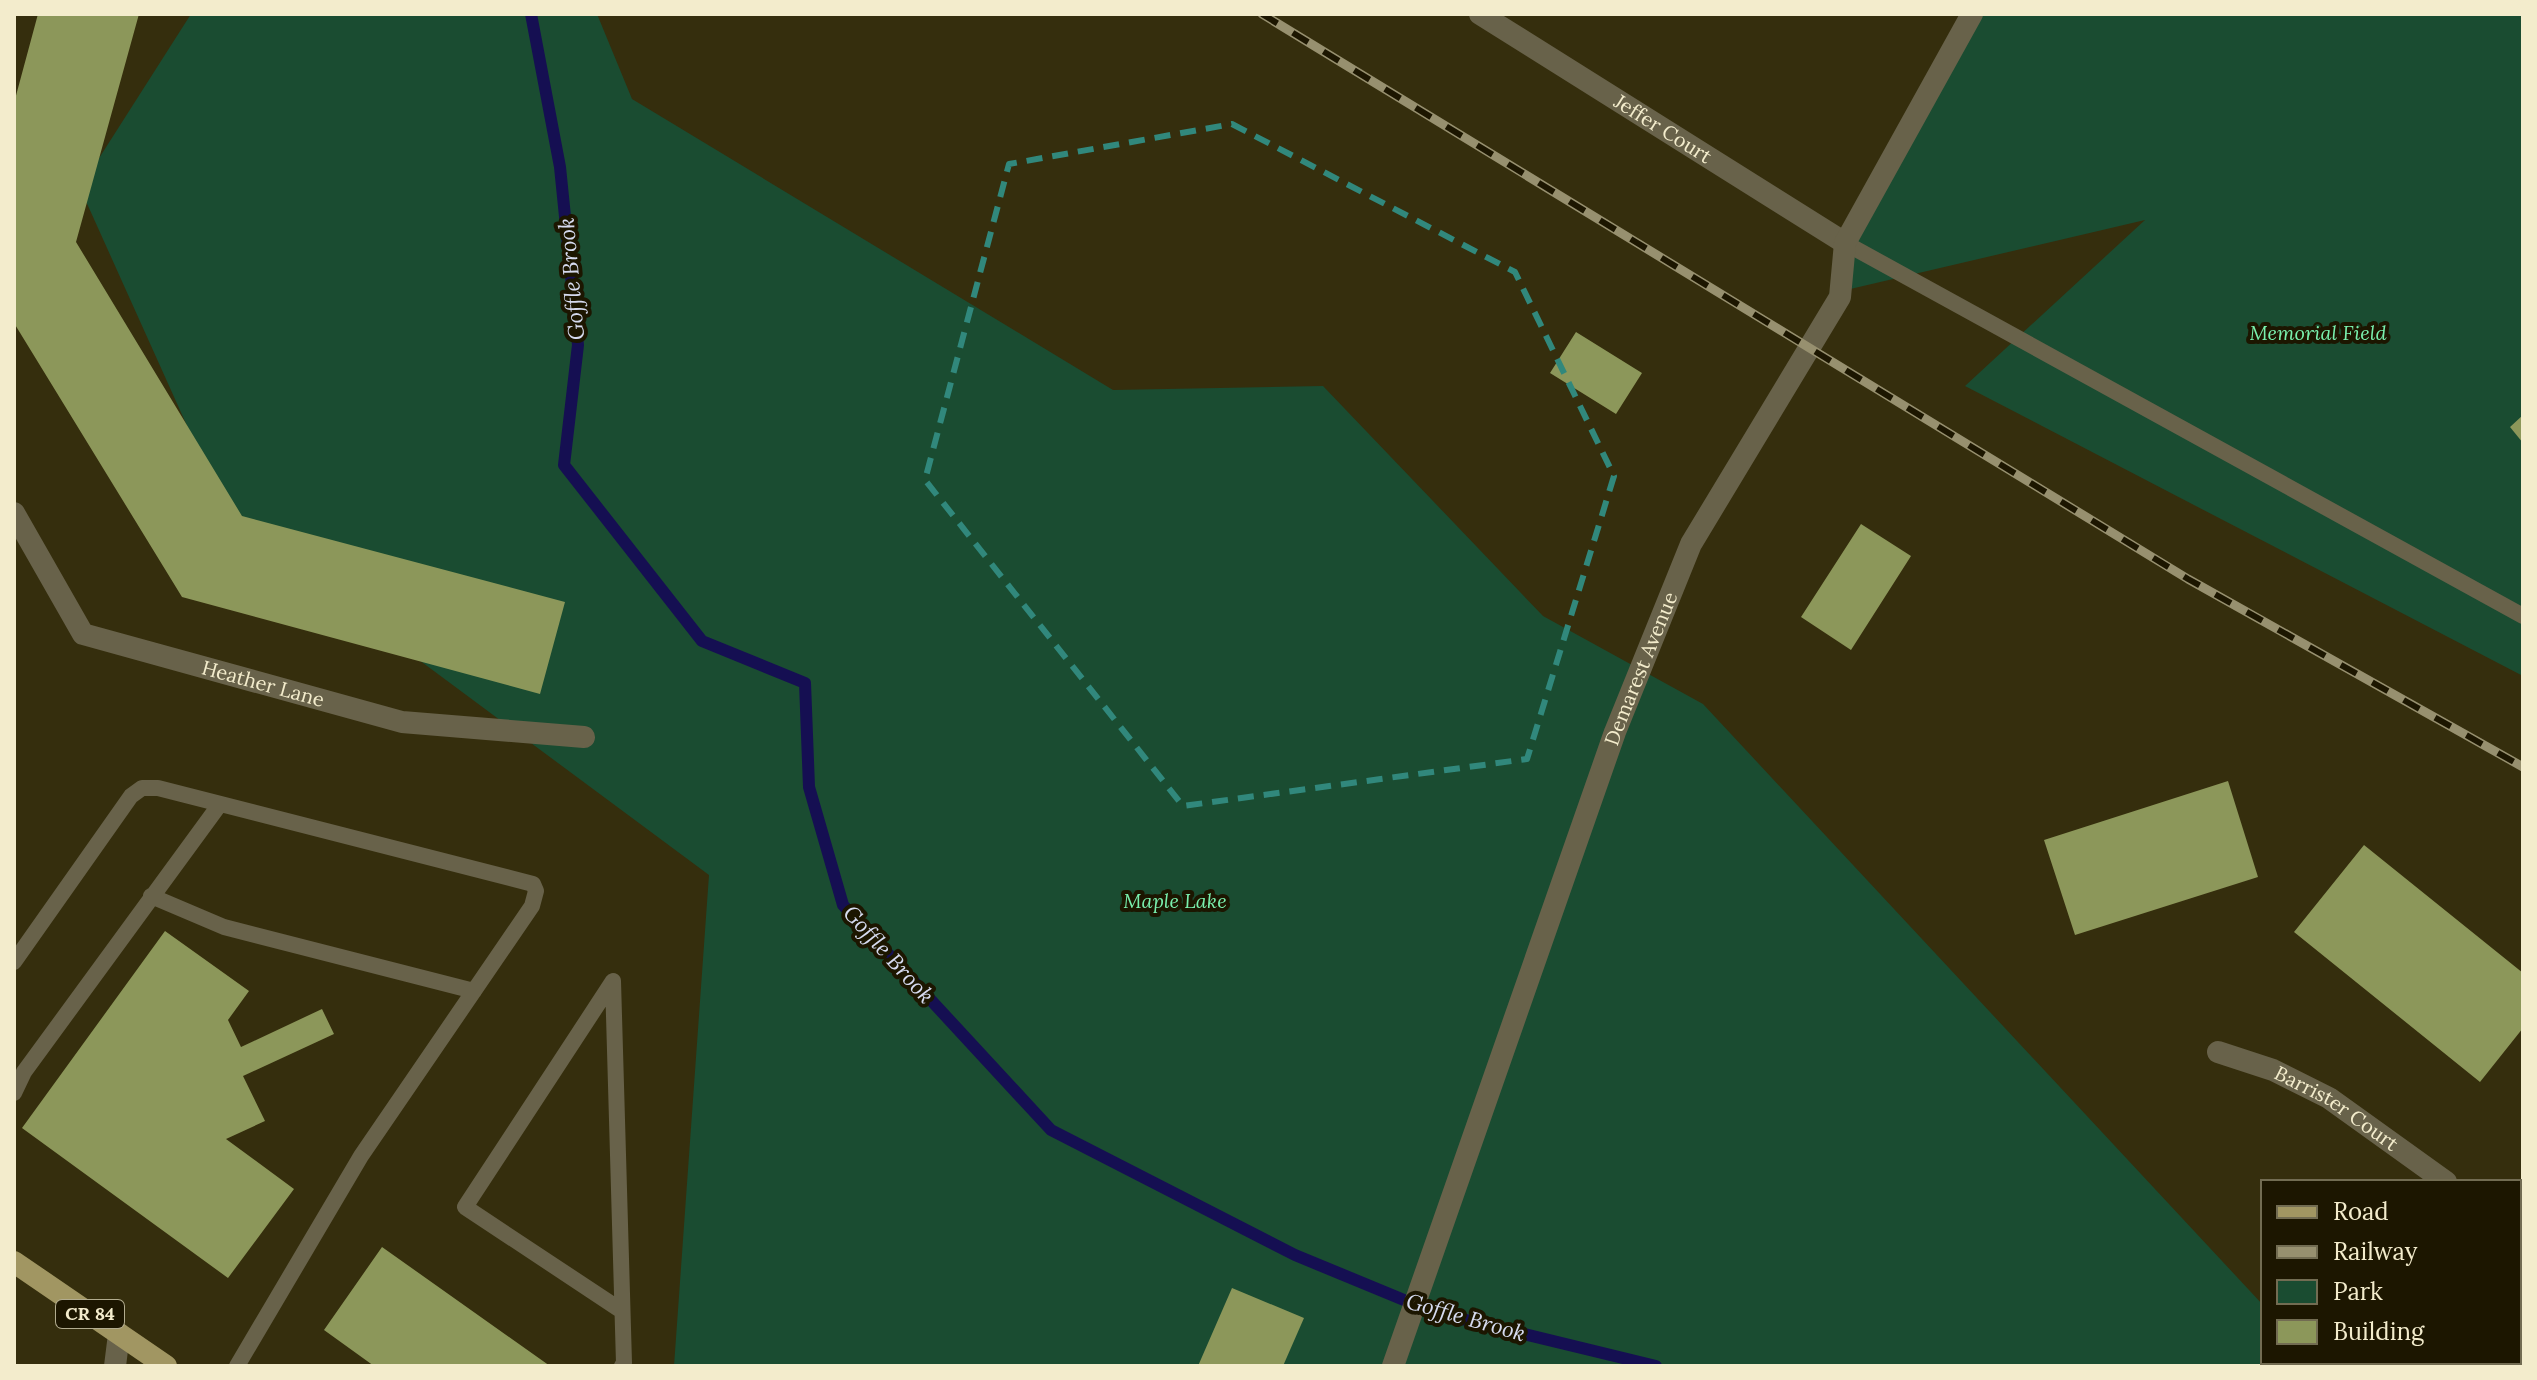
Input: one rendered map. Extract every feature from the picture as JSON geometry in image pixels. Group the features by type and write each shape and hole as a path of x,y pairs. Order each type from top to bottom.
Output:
{"main road":[{"name":"CR 84","path":"14,1262 166,1366"}],"street":[{"name":"Jeffer Court","path":"1480,14 1845,243"},
{"name":"Demarest Avenue","path":"1393,1366 1615,732 1691,544 1840,297 1845,243 1972,14"},
{"name":"Heather Lane","path":"14,513 83,634 402,722 584,737"},
{"name":"Barrister Court","path":"2218,1052 2273,1070 2329,1098 2443,1180"},
{"path":"115,1366 119,1334"}],"lane":[{"path":"1845,243 2523,616"},
{"path":"14,962 131,796 142,788 158,788 533,884 536,891 532,906 361,1156 237,1366"},
{"path":"14,1093 19,1068 220,804"},
{"path":"151,896 224,927 474,991"},
{"path":"622,1311 465,1207 613,981 622,1311 622,1366"}],"highlighted area":[{"path":"1232,124 1515,272 1614,476 1527,759 1183,806 925,480 1009,164"}],"green space":[{"name":"Maple Lake","path":"191,14 597,14 632,99 1113,390 1323,386 1543,616 1703,704 2261,1303 2261,1364 2320,1366 674,1366 709,875 229,519 80,188"},
{"name":"Memorial Field","path":"1974,14 2523,14 2523,676 1965,386 2145,220 1829,294"}],"building":[{"path":"38,14 139,14 76,242 242,516 565,602 540,694 182,597 14,323 14,103"},
{"path":"1576,332 1642,373 1616,414 1550,373"},
{"path":"2523,415 2523,443 2510,427"},
{"path":"1861,524 1911,556 1851,650 1801,617"},
{"path":"2228,781 2258,877 2075,935 2044,840"},
{"path":"2364,845 2523,973 2523,1028 2480,1082 2294,932"},
{"path":"165,931 249,991 228,1020 241,1047 322,1009 334,1034 243,1076 265,1121 226,1139 294,1189 228,1278 22,1128"},
{"path":"382,1247 550,1366 374,1366 324,1330"},
{"path":"1232,1288 1304,1318 1283,1366 1198,1366"}],"waterway":[{"name":"Goffle Brook","path":"531,14 560,167 578,345 564,465 702,641 805,683 809,787 843,905 1051,1130 1295,1255 1433,1312 1656,1366"}],"railway":[{"path":"1262,14 2188,579 2523,767"}]}
